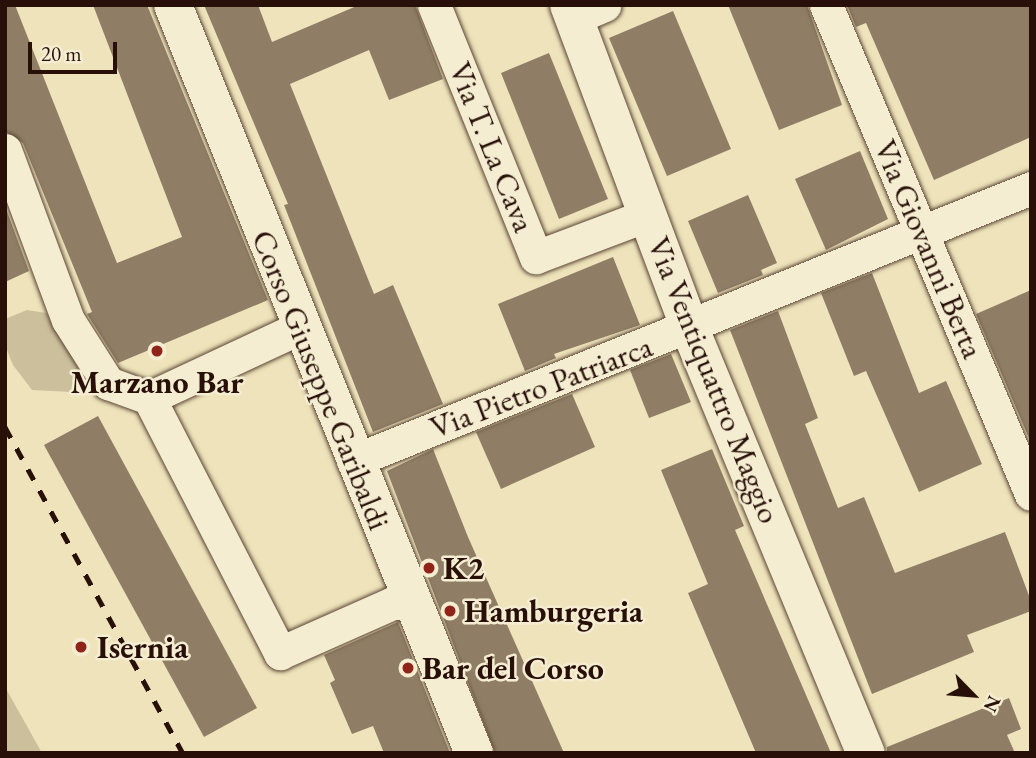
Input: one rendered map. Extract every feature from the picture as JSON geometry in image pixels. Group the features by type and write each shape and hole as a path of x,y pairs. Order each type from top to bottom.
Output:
{"main road":[{"name":"Corso Giuseppe Garibaldi","path":"173,5 299,328 474,753"},
{"name":"Via Ventiquattro Maggio","path":"582,9 647,215 690,329 866,753"}],"street":[{"name":"Via T. La Cava","path":"434,5 537,257 647,215"},
{"name":"Via Giovanni Berta","path":"826,5 924,233 1031,494"},
{"path":"5,150 68,320 108,383 149,398 280,653 393,603 412,603"},
{"name":"Via Pietro Patriarca","path":"353,461 690,329 1031,188"},
{"path":"149,398 299,328"}],"shaded area":[{"path":"27,310 46,313 64,329 87,373 71,392 32,390 13,365 5,345 5,319"},
{"path":"5,687 42,753 5,753"}],"building":[{"path":"5,5 15,5 117,263 182,237 93,5 147,5 268,300 118,363 87,314 92,312 23,143 5,131"},
{"path":"204,5 258,5 272,42 359,5 415,5 443,79 389,100 369,50 290,84 374,294 393,285 443,404 373,432 284,205 288,204"},
{"path":"728,5 807,5 842,105 779,130"},
{"path":"847,5 1031,5 1031,137 934,180 866,23 856,27"},
{"path":"673,11 731,149 667,176 609,38"},
{"path":"549,53 608,199 559,219 501,73"},
{"path":"860,151 888,219 826,250 795,179"},
{"path":"748,195 777,263 761,270 763,275 718,293 688,221"},
{"path":"5,206 29,271 5,282"},
{"path":"613,257 640,325 554,354 556,358 525,371 498,304"},
{"path":"872,273 919,393 946,381 982,464 919,492 866,371 854,376 821,293"},
{"path":"1031,290 1031,443 976,314"},
{"path":"778,311 818,418 805,424 838,508 864,497 895,573 1005,532 1031,601 1031,611 967,635 974,652 872,694 730,330"},
{"path":"671,354 691,402 649,418 630,370"},
{"path":"572,394 595,447 501,489 476,432"},
{"name":"Isernia","path":"98,416 257,708 204,737 44,445"},
{"path":"433,449 468,537 564,753 495,753 387,471"},
{"path":"712,449 744,526 735,530 831,753 756,753 688,593 708,584 661,470"},
{"path":"398,622 450,753 384,753 373,726 352,734 330,683 335,680 324,655"},
{"path":"1009,698 1021,729 1007,735 1015,753 887,753 887,747"}],"railway":[{"path":"5,427 183,753"}],"place":[{"name":"Marzano Bar","path":"157,351"},
{"name":"K2","path":"429,568"},
{"name":"Hamburgeria","path":"450,611"},
{"name":"Isernia","path":"81,647"},
{"name":"Bar del Corso","path":"408,668"}]}
